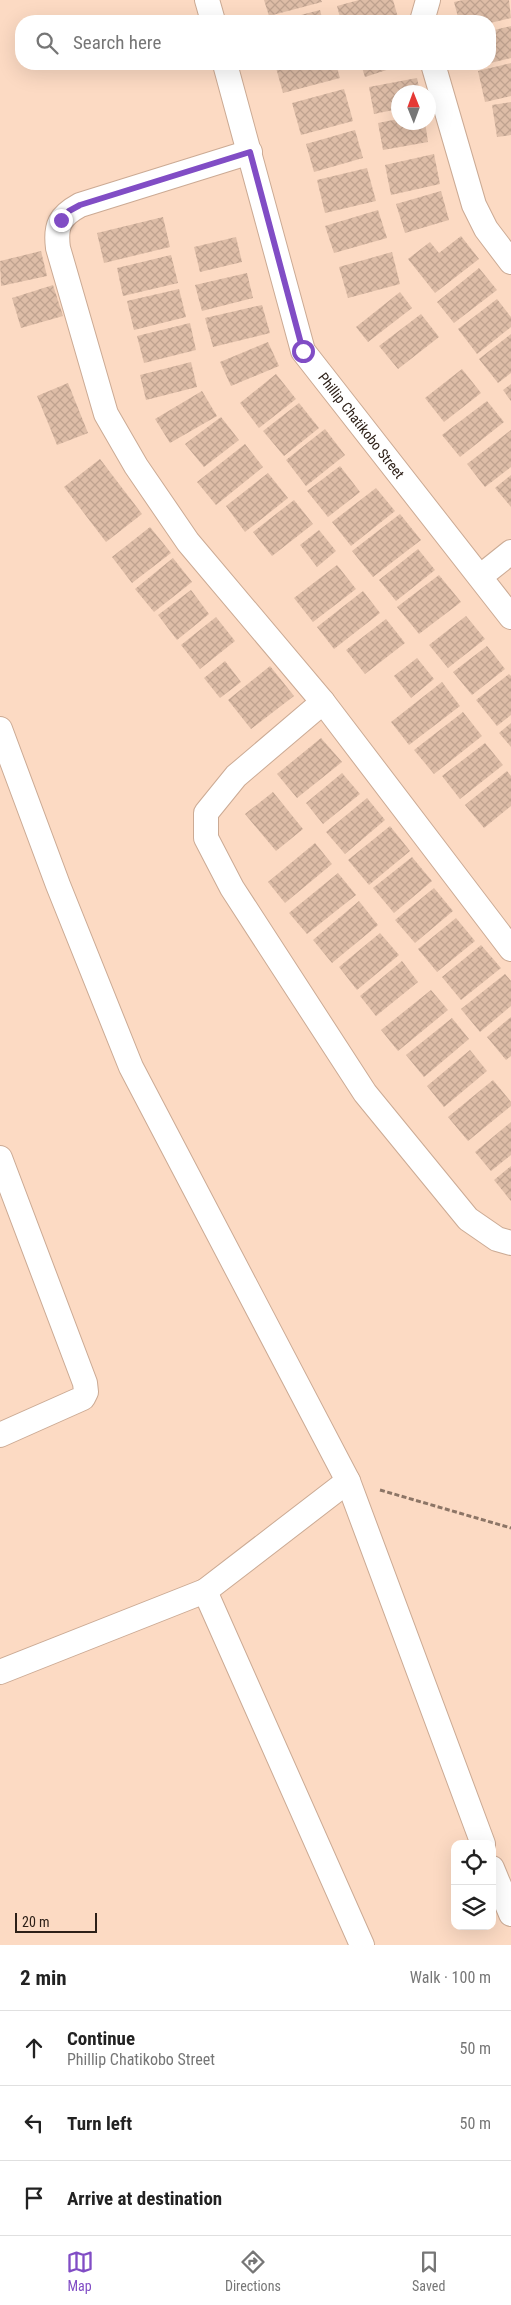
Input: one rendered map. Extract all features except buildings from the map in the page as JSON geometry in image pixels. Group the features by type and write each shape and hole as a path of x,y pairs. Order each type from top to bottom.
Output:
{"street":[{"path":"207,0 211,15"},
{"path":"424,15 428,0"},
{"name":"Phillip Chatikobo Street","path":"227,70 303,351 511,617"},
{"path":"435,70 474,205 486,229 511,262"},
{"path":"250,152 80,205 69,211 61,220 56,232 58,248 106,414 115,432 188,542 323,702 511,949"},
{"path":"480,576 511,552"},
{"path":"323,702 236,776 206,813 206,838 232,888 366,1093 468,1219 497,1239 511,1243"},
{"path":"0,729 58,885 131,1067 348,1481 482,1840"},
{"path":"0,1158 86,1390 83,1398 0,1435"},
{"path":"0,1672 206,1591 348,1481"},
{"path":"206,1591 362,1945"},
{"path":"496,1878 511,1914"}],"path":[{"path":"348,1481 511,1528"}],"route":[{"path":"61,220 69,211 80,205 250,152 303,351"}]}
